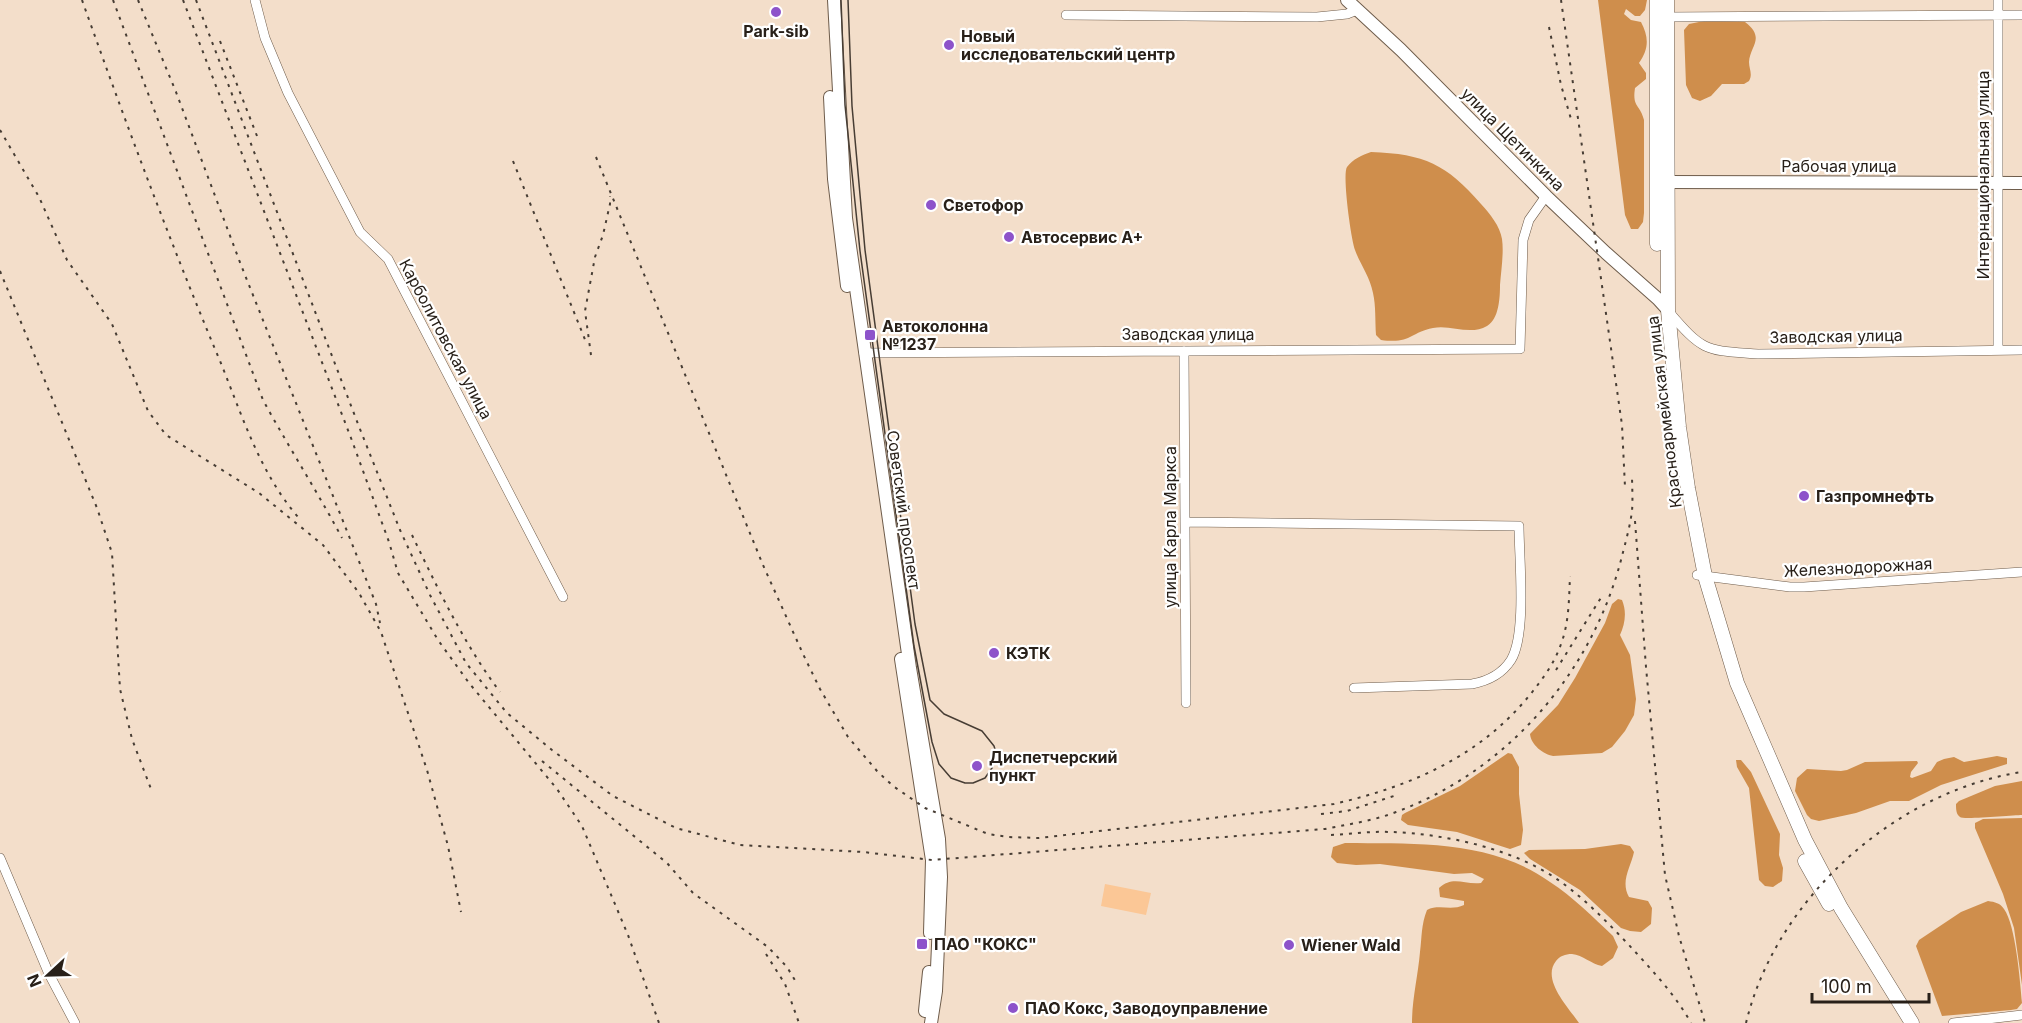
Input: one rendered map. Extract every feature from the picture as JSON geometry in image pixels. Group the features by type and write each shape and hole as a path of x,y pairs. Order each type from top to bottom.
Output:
{"main road":[{"name":"Советский проспект","path":"826,0 835,189 940,850 941,877 936,979 931,1023"},
{"name":"Советский проспект","path":"834,0 842,176 860,354 932,860 928,976 923,1023"},
{"name":"улица Щетинкина","path":"1347,0 1546,196 1668,310"},
{"name":"Красноармейская улица","path":"1657,0 1661,182 1668,310 1679,427 1701,576 1724,670 1766,778 1815,883 1902,1023"},
{"name":"Красноармейская улица","path":"1667,0 1658,299 1672,446 1686,528 1737,684 1804,840 1841,908 1912,1023"},
{"name":"Рабочая улица","path":"1661,182 2022,183"}],"street":[{"name":"Карболитовская улица","path":"255,0 265,38 288,93 360,232 388,260 564,597"},
{"name":"Интернациональная улица","path":"1998,0 1998,350"},
{"path":"1066,15 1317,17 1347,14 1357,10"},
{"path":"1667,17 2022,15"},
{"name":"Заводская улица","path":"860,354 1520,349 1523,240 1529,220 1546,196"},
{"name":"Заводская улица","path":"1668,310 1695,340 1715,351 1758,354 2022,350"},
{"name":"улица Карла Маркса","path":"1184,351 1186,703"},
{"path":"1186,522 1519,526 1520,622 1516,648 1512,658 1501,672 1472,684 1354,688"},
{"name":"Железнодорожная","path":"1701,576 1797,587 2022,572"},
{"path":"0,858 49,974 75,1023"},
{"path":"1953,1023 2022,1015"}],"shaded area":[{"path":"1598,0 1647,0 1645,10 1640,16 1635,16 1626,9 1624,14 1631,20 1641,22 1647,38 1645,53 1639,63 1646,73 1646,79 1635,88 1634,94 1635,103 1644,120 1644,213 1643,222 1638,229 1631,229 1625,215"},
{"path":"1704,21 1745,22 1756,37 1749,62 1751,74 1749,81 1744,84 1722,84 1711,96 1700,101 1692,98 1686,85 1684,30 1689,24"},
{"path":"1371,152 1406,155 1445,170 1468,190 1494,220 1502,239 1503,250 1500,296 1494,318 1487,326 1474,330 1433,328 1398,341 1381,340 1376,335 1373,293 1353,244 1346,181 1349,164"},
{"path":"1618,599 1622,600 1625,613 1620,635 1630,655 1636,699 1634,715 1612,747 1602,753 1553,756 1545,753 1535,745 1530,734 1558,705 1605,623 1612,604"},
{"path":"1508,753 1512,754 1519,767 1523,830 1521,845 1510,849 1457,832 1408,825 1401,820 1405,813 1460,786"},
{"path":"1997,756 2007,758 2007,764 1941,785 1909,801 1890,801 1856,813 1819,821 1807,815 1795,791 1797,778 1807,769 1841,771 1865,762 1917,761 1918,763 1911,772 1910,777 1912,778 1931,771 1937,762 1944,759 1954,757 1964,762"},
{"path":"1736,760 1741,760 1751,772 1780,834 1779,855 1783,868 1782,881 1773,887 1765,886 1759,880 1749,788 1737,767"},
{"path":"2022,781 2022,815 1963,818 1956,810 1956,804 1959,801 1995,786"},
{"path":"2022,818 2022,985 2014,928 1975,823 1983,819"},
{"path":"1345,843 1424,844 1477,851 1527,868 1567,894 1613,936 1618,947 1613,958 1602,966 1572,954 1567,954 1556,961 1552,969 1554,985 1563,1002 1579,1023 1412,1023 1422,931 1427,910 1464,905 1464,901 1440,897 1439,888 1444,884 1454,881 1481,883 1484,879 1472,873 1454,874 1380,864 1337,863 1331,857 1333,847"},
{"path":"1621,844 1630,846 1634,852 1626,880 1629,897 1648,901 1652,908 1651,924 1641,932 1621,928 1580,890 1524,853 1529,850 1585,849"},
{"path":"1105,884 1151,893 1146,915 1101,906"},
{"path":"1988,901 2001,905 2012,928 2022,1003 2017,1009 2011,1010 1942,1016 1916,946 1919,940 1961,912"}],"tram line":[{"path":"841,0 845,105 860,251 914,646 932,742 939,764 951,778 973,783 985,778 992,768 997,756 994,746 982,731 944,714 930,700 915,624 865,250 852,106 848,0"}],"railway":[{"path":"82,0 131,136 244,423 273,482 299,518"},
{"path":"113,0 263,400 342,538"},
{"path":"138,0 376,604 380,623"},
{"path":"183,0 351,438 398,573 438,640 469,683 557,789 582,826 628,935 659,1023"},
{"path":"196,0 400,530 430,595 466,663 507,713 552,750 613,796 676,828 740,845 863,852 932,860 1325,829 1396,812 1436,794 1474,771 1508,744 1539,713 1566,679 1589,642 1607,602 1621,560 1632,511 1632,474"},
{"path":"1561,0 1622,425 1625,487"},
{"path":"1549,27 1561,85 1571,119"},
{"path":"220,41 257,136"},
{"path":"0,130 39,197 67,260 112,324 148,411 166,435 259,493 323,545 359,593 381,632 427,770 448,846 461,912"},
{"path":"596,157 763,565 820,689 848,737 877,771 893,786 925,808 988,834 1039,838 1334,804 1391,788 1444,765 1468,751 1513,714 1533,691 1559,651 1564,636 1570,576"},
{"path":"513,161 586,342"},
{"path":"591,355 585,311 610,196"},
{"path":"0,271 97,508 112,553 120,689 132,739 151,789"},
{"path":"1635,521 1665,875 1679,936 1705,1023"},
{"path":"412,535 463,635 500,692"},
{"path":"1556,670 1602,596"},
{"path":"542,761 667,863 693,893 768,947 787,967 796,982"},
{"path":"1746,1023 1761,977 1784,934 1813,894 1848,858 1887,827 1930,802 1975,783 2022,772"},
{"path":"1321,814 1347,811 1394,796"},
{"path":"1331,835 1384,832 1434,836 1480,845 1543,870 1579,896 1612,928 1662,982 1691,1023"},
{"path":"766,954 785,984 799,1023"}],"place":[{"name":"Park-sib","path":"776,12"},
{"name":"Новый исследовательский центр","path":"949,45"},
{"name":"Светофор","path":"931,205"},
{"name":"Автосервис А+","path":"1009,237"},
{"name":"Автоколонна №1237","path":"870,335"},
{"name":"Газпромнефть","path":"1804,496"},
{"name":"КЭТК","path":"994,653"},
{"name":"Диспетчерский пункт","path":"977,766"},
{"name":"ПАО \"КОКС\"","path":"922,944"},
{"name":"Wiener Wald","path":"1289,945"},
{"name":"ПАО Кокс, Заводоуправление","path":"1013,1008"}]}
